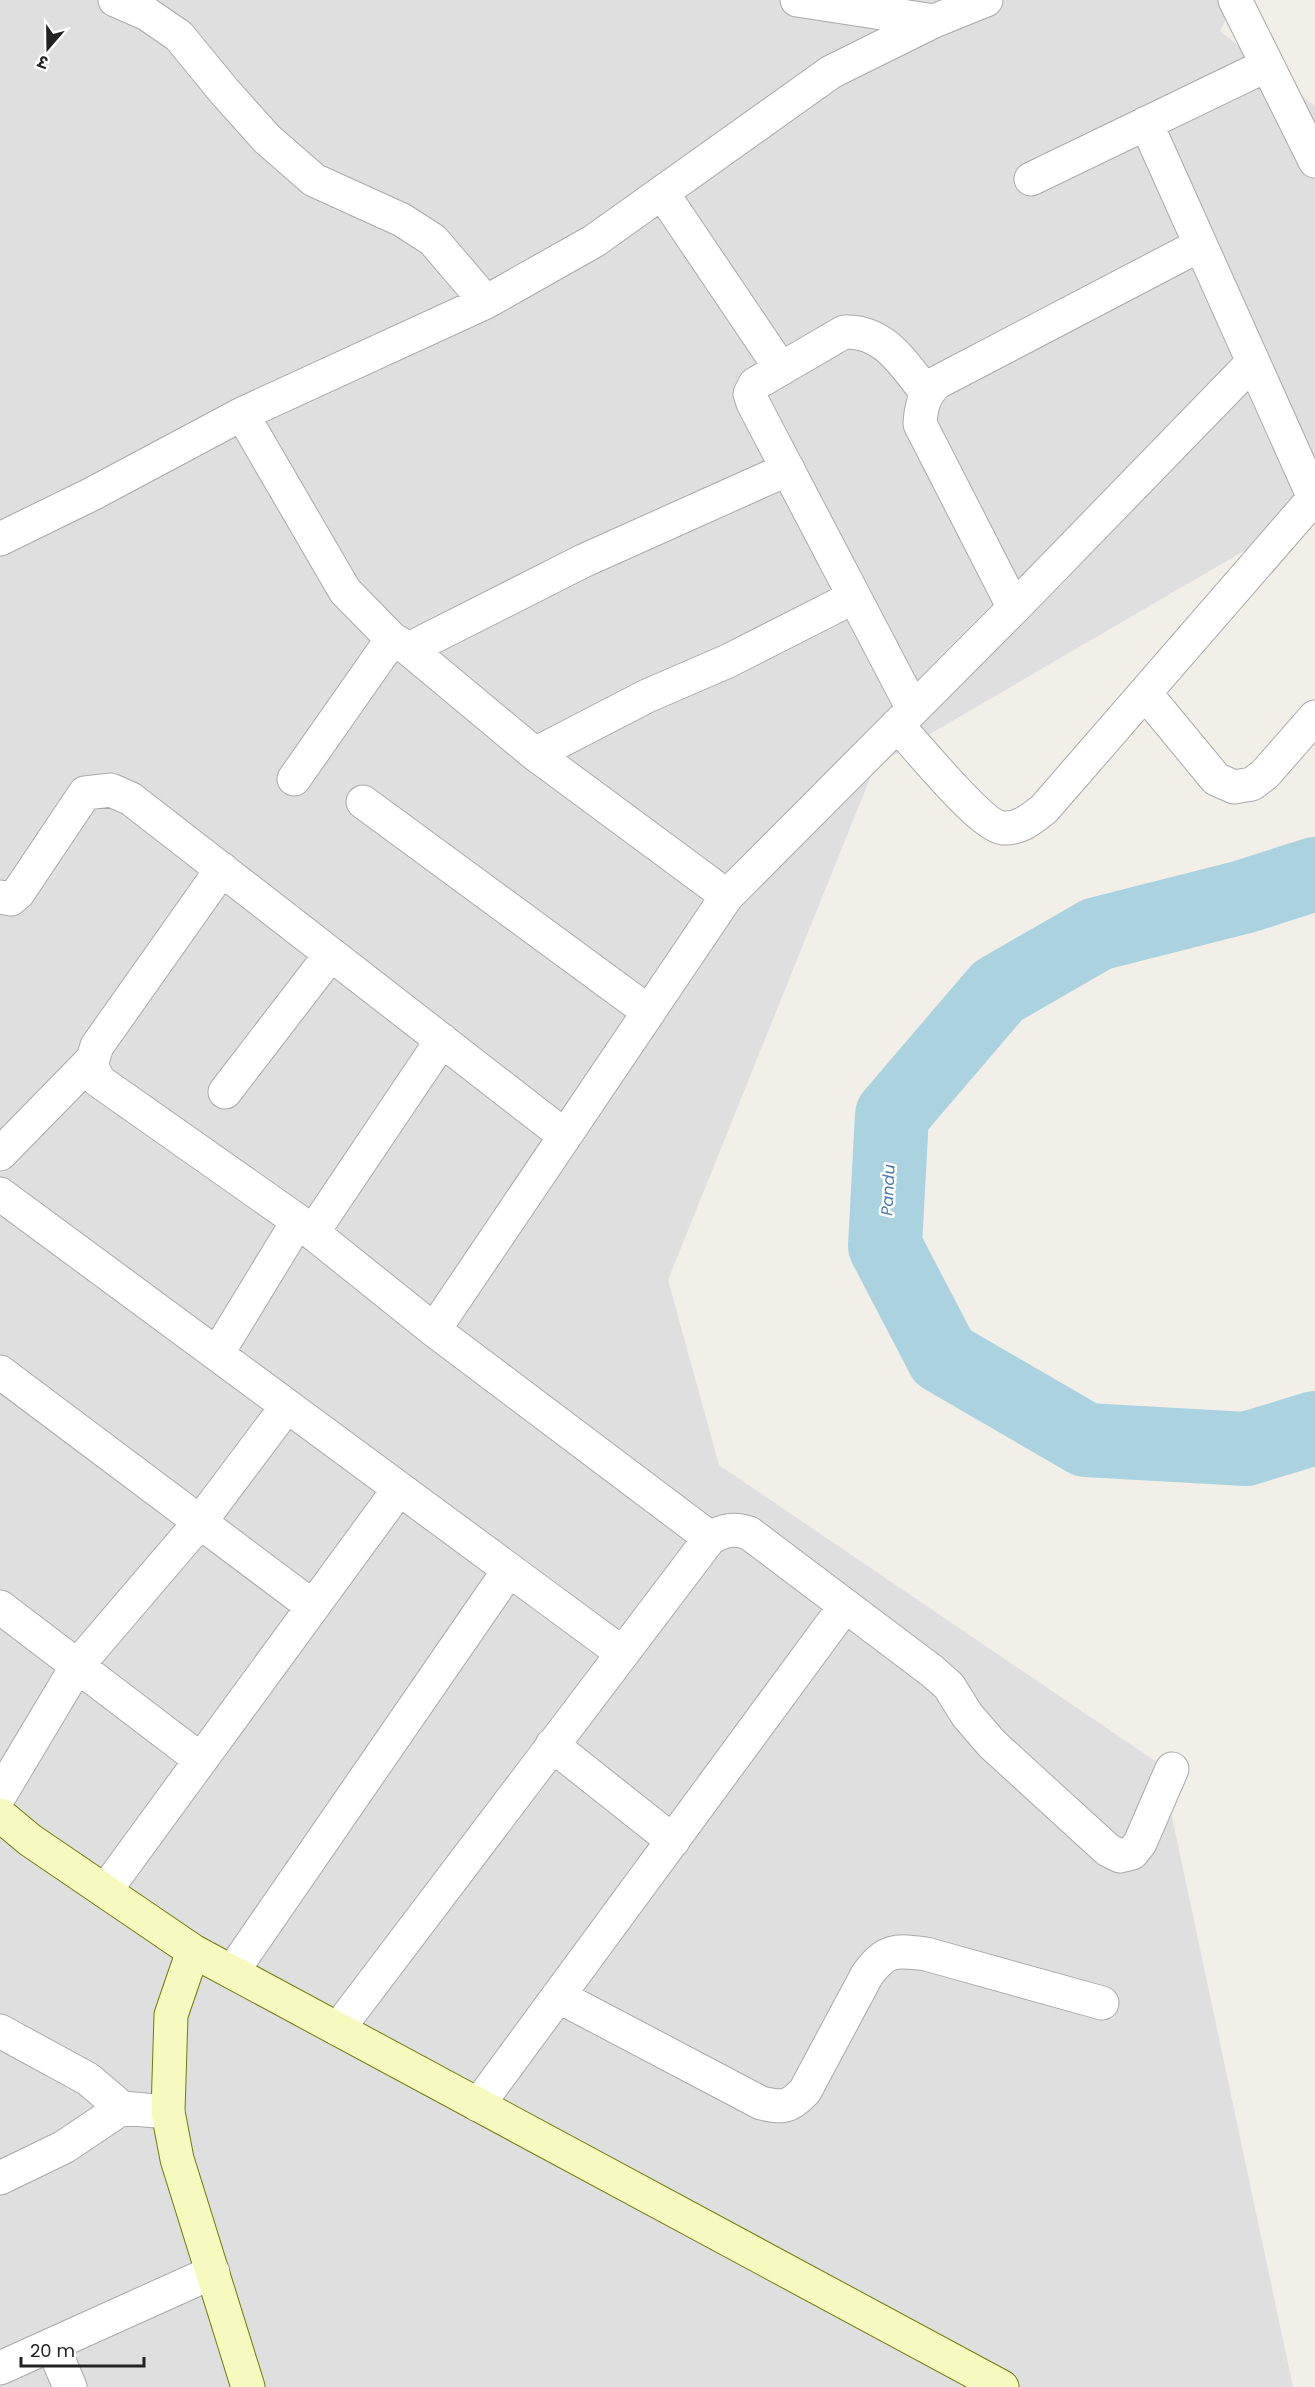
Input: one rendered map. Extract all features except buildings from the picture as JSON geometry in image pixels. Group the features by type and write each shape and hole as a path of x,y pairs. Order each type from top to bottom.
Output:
{"street":[{"path":"116,0 147,14 179,36 267,139 314,180 402,220 433,240 486,302"},
{"path":"796,0 934,21"},
{"path":"0,539 92,494 242,414 486,302 594,241 831,72 934,21 986,0"},
{"path":"1235,0 1315,161"},
{"path":"1031,179 1267,65"},
{"path":"927,393 887,344 855,331 844,332 755,384 750,394 854,597 905,717 978,814 1001,828 1024,825 1044,810 1314,499 1146,123"},
{"path":"663,194 781,369"},
{"path":"1014,608 920,424 921,407 927,393 936,383 1200,245"},
{"path":"434,1330 727,896 1014,608 1253,362"},
{"path":"242,414 345,591 400,644 535,753 727,896"},
{"path":"294,779 400,644 788,469"},
{"path":"535,753 647,696 728,662 854,597"},
{"path":"1145,693 1216,779 1234,787 1252,784 1265,774 1315,717"},
{"path":"4,903 18,893 85,793 111,790 131,799 565,1136"},
{"path":"363,802 649,1012"},
{"path":"222,869 97,1046 91,1065 99,1081 306,1227 434,1330 710,1538"},
{"path":"225,1092 331,954"},
{"path":"217,1354 442,1040"},
{"path":"0,1154 93,1059"},
{"path":"0,1194 622,1653"},
{"path":"0,1372 312,1606"},
{"path":"0,1795 77,1666 200,1522 288,1406"},
{"path":"105,1891 399,1489"},
{"path":"338,2029 710,1538 721,1532 736,1529 749,1533 932,1671 949,1686 967,1714 992,1744 1108,1850 1120,1856 1132,1853 1140,1843 1172,1769"},
{"path":"232,1972 509,1570"},
{"path":"478,2105 845,1606"},
{"path":"0,1607 201,1760"},
{"path":"552,1745 673,1841"},
{"path":"0,1815 30,1840 193,1951 1002,2387"},
{"path":"558,1996 761,2103 778,2107 792,2104 805,2091 867,1975 879,1959 900,1950 926,1954 1102,2003"},
{"path":"193,1951 171,2015 168,2112 177,2159 248,2387"},
{"path":"0,2031 88,2079 122,2108 168,2112"},
{"path":"0,2178 64,2147 122,2108"},
{"path":"0,2368 213,2271"},
{"path":"52,2345 70,2387"}],"shaded area":[{"path":"0,0 1236,0 1220,31 1315,106 1315,473 1256,544 875,766 668,1280 719,1465 1161,1765 1293,2387 0,2387"}],"waterway":[{"name":"Pandu","path":"1315,874 1243,897 1097,934 998,991 892,1115 885,1246 943,1357 1086,1440 1246,1449 1315,1428"}]}
